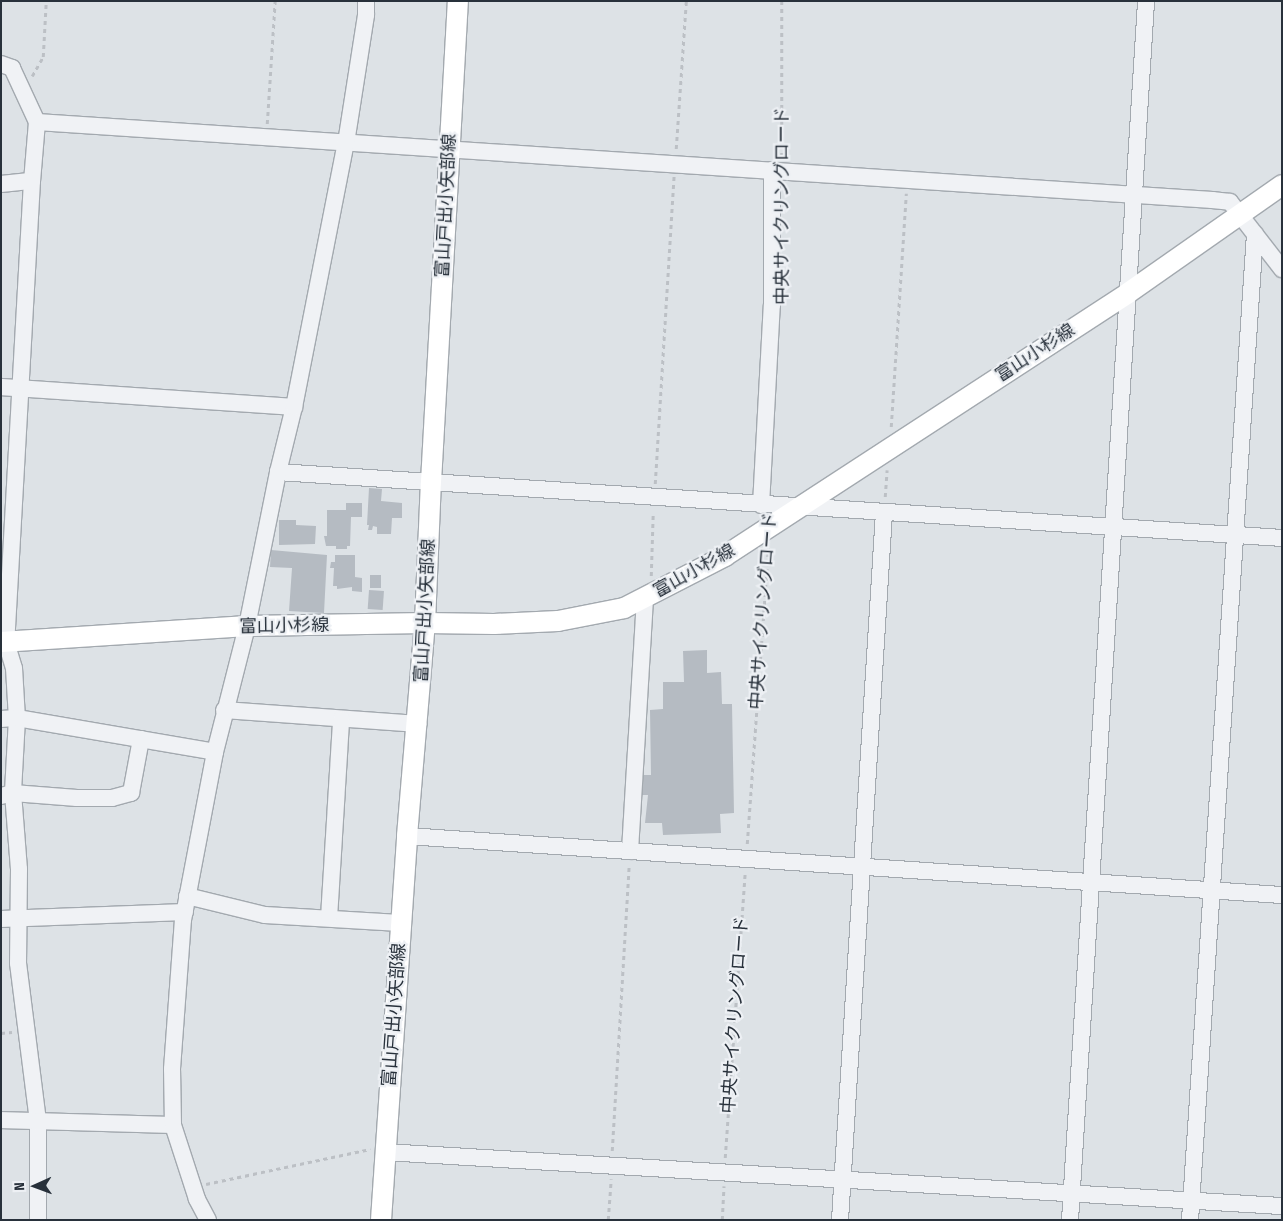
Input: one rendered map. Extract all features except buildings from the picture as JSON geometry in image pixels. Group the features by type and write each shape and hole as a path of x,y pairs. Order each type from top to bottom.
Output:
{"main road":[{"name":"富山戸出小矢部線","path":"381,1220 400,923 426,623 431,482 458,1"},
{"name":"富山小杉線","path":"4,642 247,626 426,623 494,624 558,621 624,608 725,556 1128,293 1238,214 1282,185"}],"street":[{"path":"208,1220 193,1187 173,1125 172,1069 185,909 214,752 247,626 278,472 294,407 346,143 366,15 366,1"},
{"path":"1070,1220 1146,1"},
{"path":"1,64 12,68 24,90 37,122 4,642 14,668 9,718 7,794 20,868 18,963 38,1121 38,1220"},
{"path":"37,122 675,163 1230,202 1282,269"},
{"path":"761,505 777,170"},
{"path":"1,184 32,182"},
{"path":"1190,1220 1255,234"},
{"path":"1,388 294,407"},
{"path":"278,472 799,508 1282,538"},
{"path":"840,1220 884,512"},
{"path":"630,851 647,596"},
{"path":"224,710 418,724"},
{"path":"9,718 214,752"},
{"path":"329,918 341,719"},
{"path":"7,794 112,798 131,793 141,739"},
{"path":"407,836 1282,895"},
{"path":"1,919 185,909 400,923"},
{"path":"1,1120 173,1125"},
{"path":"385,1148 612,1165 1071,1191 1282,1206"}],"path":[{"path":"24,90 42,57 46,1"},
{"path":"266,138 275,1"},
{"path":"647,596 686,1"},
{"name":"中央サイクリングロード","path":"777,170 782,1"},
{"path":"884,512 907,179"},
{"name":"中央サイクリングロード","path":"722,1220 769,527"},
{"path":"608,1220 630,851"},
{"path":"193,1187 385,1148"}]}
